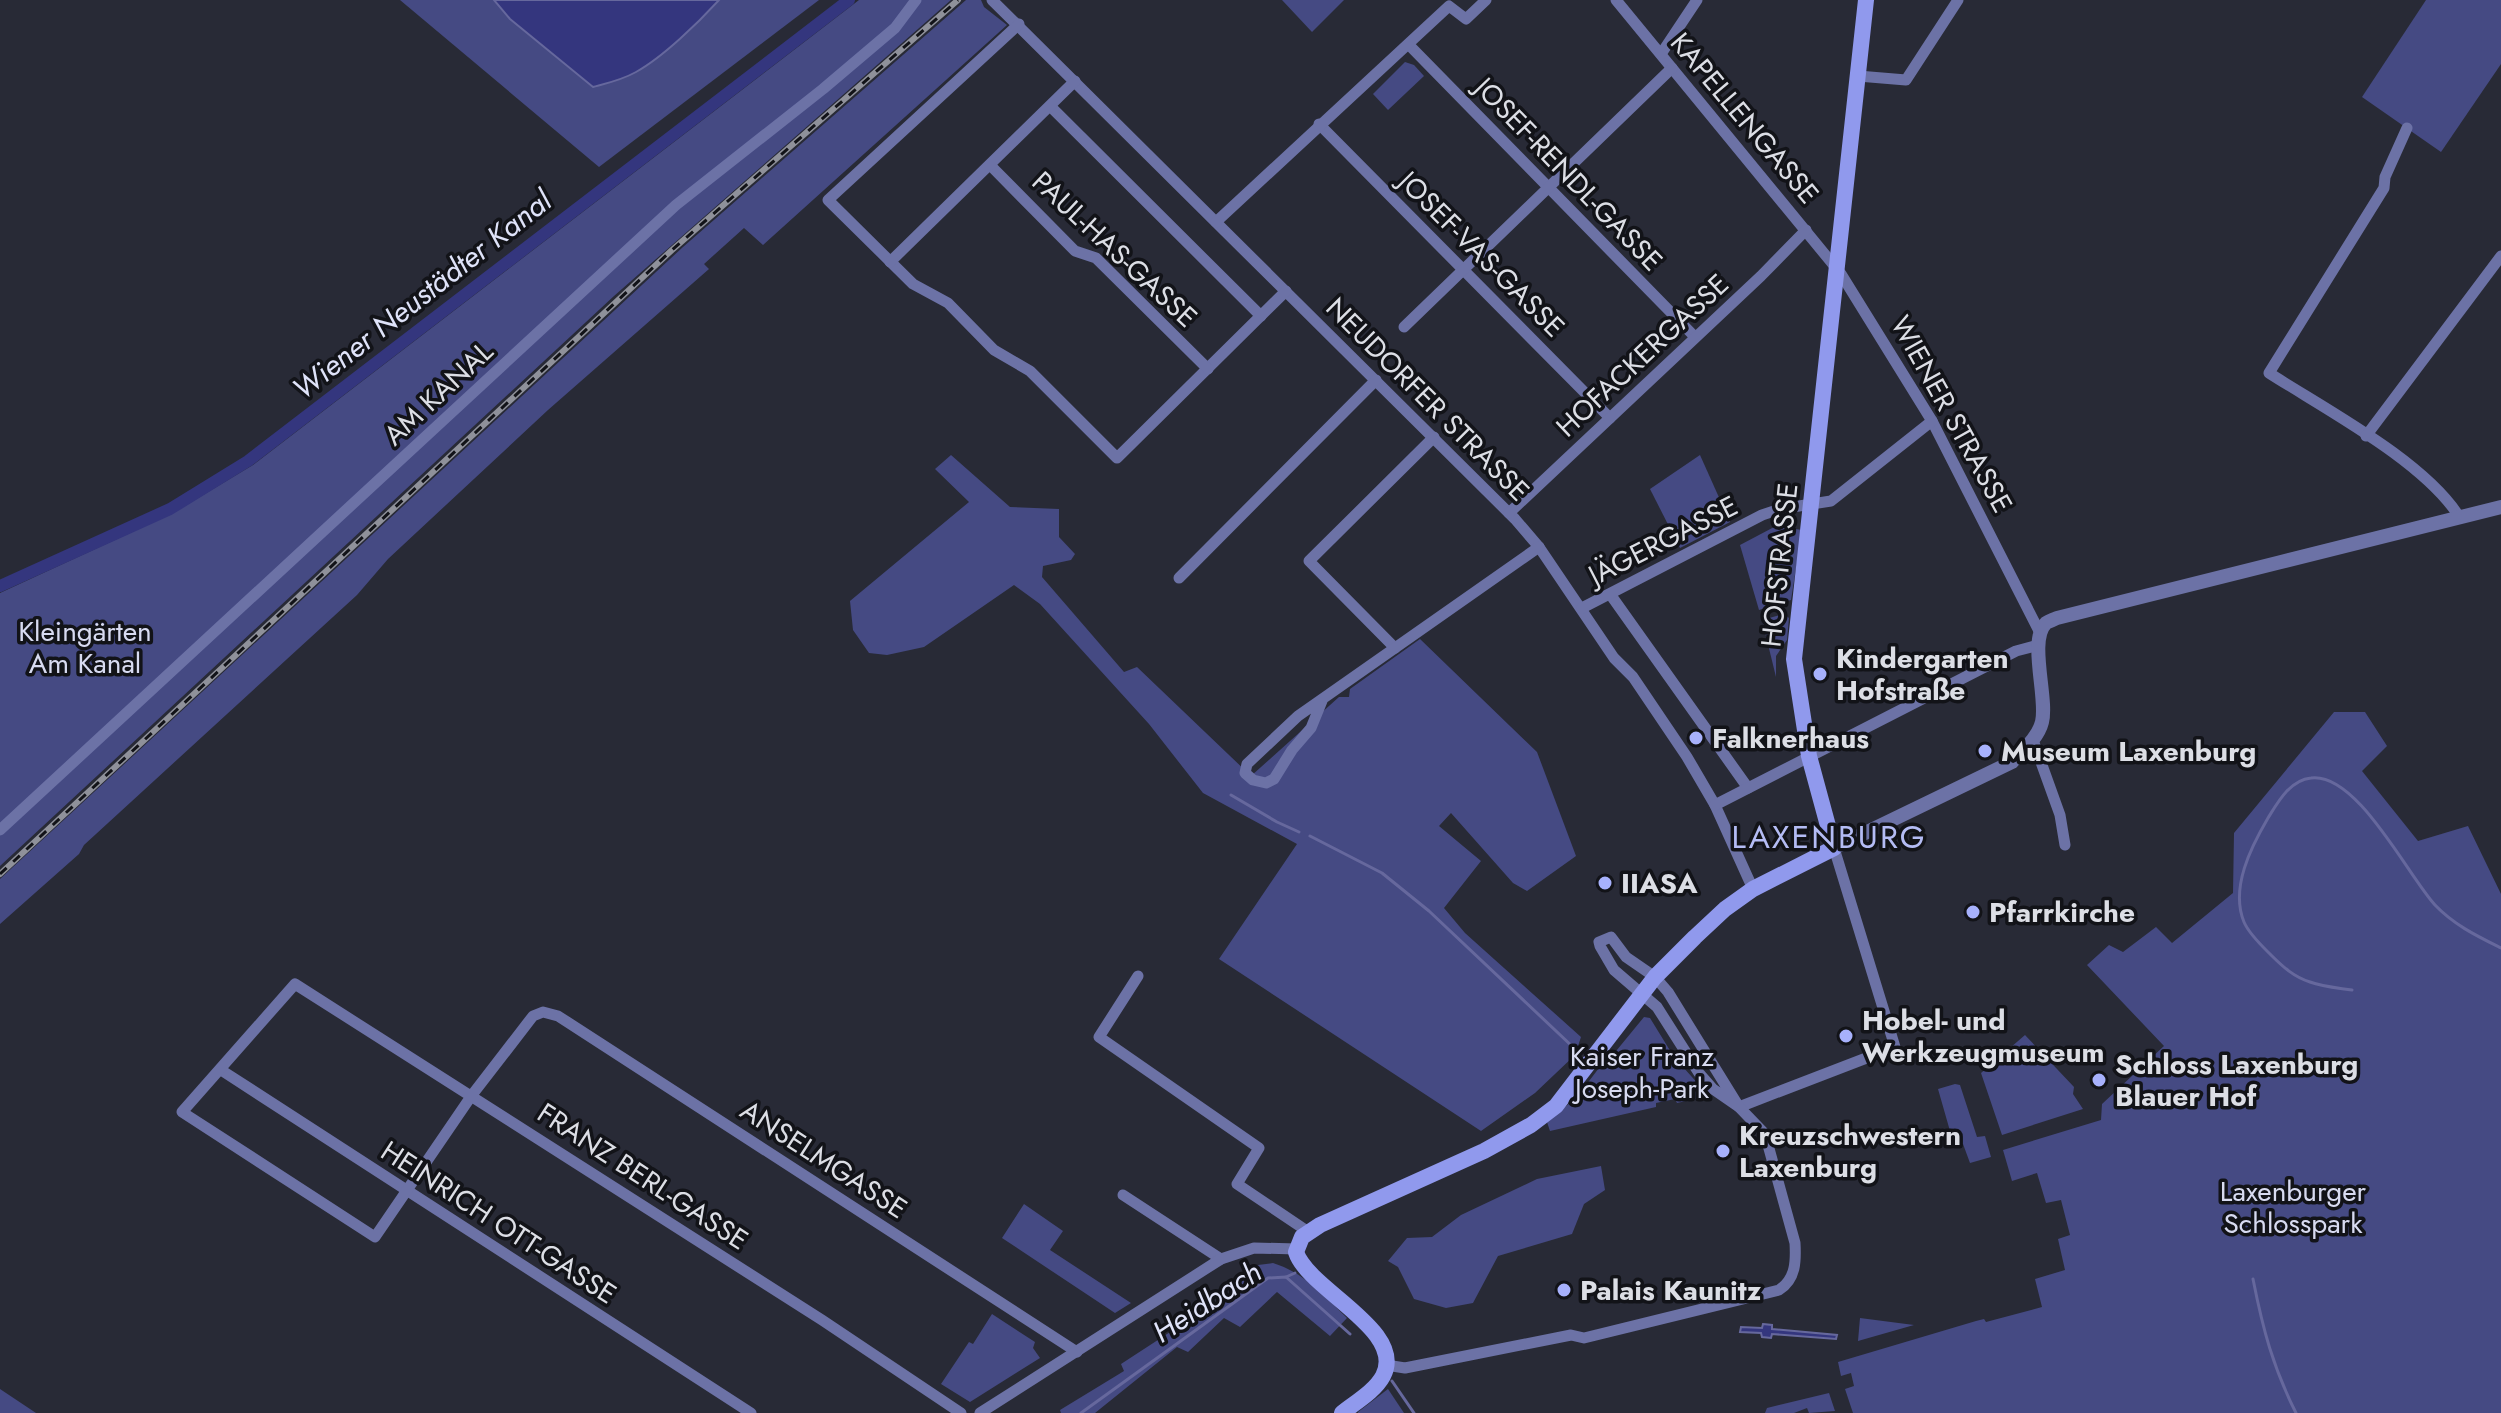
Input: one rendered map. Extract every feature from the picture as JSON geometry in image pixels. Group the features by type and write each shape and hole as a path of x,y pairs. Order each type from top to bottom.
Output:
{"main road":[{"path":"1836,268 1866,0"},
{"name":"HOFSTRASSE","path":"1834,848 1809,756 1794,659 1836,268"},
{"path":"1342,1413 1375,1387 1383,1375 1387,1355 1366,1323 1303,1267 1297,1249 1307,1231 1484,1151 1531,1125 1556,1106 1655,977 1715,918 1753,889 1834,848"}],"street":[{"name":"AM KANAL","path":"0,830 676,205 895,28 916,0"},
{"name":"NEUDORFER STRASSE","path":"992,0 1434,437 1539,547 1617,662 1640,686 1687,757 1715,805 1753,889"},
{"path":"1216,222 1319,124 1409,45 1446,3 1466,19 1486,0"},
{"name":"KAPELLENGASSE","path":"1616,0 1836,268"},
{"path":"1661,54 1697,0"},
{"path":"1858,76 1906,80 1958,0"},
{"path":"1019,24 828,200 913,284 948,303 994,350 1030,371 1117,458 1286,291"},
{"name":"JOSEF-RENDL-GASSE","path":"1409,45 1695,337"},
{"path":"1404,327 1672,68"},
{"name":"PAUL-HAS-GASSE","path":"890,262 1075,81"},
{"path":"1051,107 1261,316"},
{"name":"JOSEF-VAS-GASSE","path":"1319,124 1610,418"},
{"path":"2407,128 2385,177 2384,188 2269,373 2412,466 2448,498 2460,518"},
{"name":"PAUL-HAS-GASSE","path":"990,165 1075,251 1096,258 1208,369"},
{"name":"HOFACKERGASSE","path":"1509,513 1806,230"},
{"path":"2366,436 2501,256"},
{"name":"WIENER STRASSE","path":"1836,268 1932,421 2039,639 2042,723 2033,740"},
{"path":"1179,578 1376,380"},
{"name":"JÄGERGASSE","path":"1582,608 1762,515 1831,501 1932,421"},
{"path":"1395,648 1309,561 1434,437"},
{"path":"1715,805 2039,639 2046,623 2057,618 2501,507"},
{"path":"1322,701 1311,728 1292,750 1274,779 1266,783 1253,780 1245,773 1247,764 1298,716 1539,547"},
{"path":"1610,594 1748,788"},
{"path":"1834,848 2012,762 2033,740 2060,815 2065,845"},
{"name":"HOFSTRASSE","path":"1739,1107 1895,1047 1834,848"},
{"path":"1386,1365 1405,1368 1571,1335 1584,1338 1769,1293 1779,1290 1792,1279 1795,1243 1765,1134 1739,1107 1713,1089 1699,1073 1657,1007 1609,965 1599,942 1603,939 1611,937 1626,957 1655,977 1668,992 1739,1107"},
{"path":"1138,976 1099,1037 1259,1148 1237,1184 1307,1231"},
{"name":"FRANZ BERL-GASSE","path":"221,1070 295,984 472,1095 961,1413"},
{"name":"ANSELMGASSE","path":"472,1095 533,1016 543,1012 558,1016 1077,1352"},
{"path":"221,1070 182,1112 375,1237 472,1095"},
{"name":"HEINRICH OTT-GASSE","path":"221,1070 751,1413"},
{"path":"1123,1195 1221,1259"},
{"path":"980,1413 1221,1259 1254,1248 1297,1249"}],"green space":[{"path":"400,0 819,0 599,167"},
{"name":"Kleingärten Am Kanal","path":"859,0 951,0 614,296 0,866 0,593 173,513 253,465"},
{"path":"966,0 981,0 984,7 1007,25 763,245 744,228 704,264 709,269 548,410 388,559 357,595 0,924 0,879 683,247"},
{"path":"1282,0 1344,0 1312,32"},
{"path":"2426,0 2501,0 2501,64 2441,152 2362,97"},
{"path":"1405,62 1414,65 1424,76 1388,110 1373,94"},
{"path":"951,455 1010,507 1059,509 1059,537 1075,554 1071,560 1043,566 1042,577 1124,672 1137,667 1251,776 1339,697 1349,697 1350,689 1420,639 1537,752 1576,856 1527,891 1513,883 1451,813 1439,826 1481,861 1444,908 1465,933 1581,1037 1575,1055 1535,1093 1481,1131 1219,959 1297,844 1203,793 1149,724 1040,604 1014,585 924,647 887,655 869,653 853,630 850,601 969,502 935,469"},
{"path":"1700,455 1730,522 1680,548 1650,489"},
{"path":"1776,526 1802,530 1791,600 1759,610 1740,545"},
{"path":"1784,614 1789,618 1787,640 1776,656 1776,677 1762,620"},
{"name":"Laxenburger Schlosspark","path":"2334,712 2365,712 2387,746 2362,771 2418,841 2468,826 2501,894 2501,1413 1853,1413 1845,1389 1854,1386 1851,1373 1841,1376 1838,1362 1976,1321 1984,1319 1986,1322 2042,1307 2035,1279 2065,1270 2058,1239 2070,1235 2061,1200 2046,1203 2037,1173 2012,1181 2003,1150 2101,1120 2102,1104 2164,1046 2087,965 2109,945 2123,952 2156,927 2172,943 2233,893 2234,833"},
{"name":"Kaiser Franz Joseph-Park","path":"1644,1017 1650,1018 1674,1057 1709,1096 1677,1103 1675,1099 1656,1103 1656,1107 1550,1131 1547,1122 1577,1097"},
{"path":"2025,1035 2074,1087 2073,1094 2083,1109 2002,1135 1981,1073"},
{"path":"1960,1085 1977,1137 1985,1136 1991,1157 1970,1163 1963,1144 1954,1145 1938,1089"},
{"path":"1601,1166 1605,1190 1584,1204 1572,1234 1498,1256 1473,1303 1446,1308 1414,1299 1398,1267 1388,1261 1407,1238 1432,1237 1461,1215 1537,1179"},
{"path":"1024,1204 1063,1231 1050,1250 1131,1303 1115,1313 1002,1238"},
{"path":"1273,1263 1304,1279 1347,1318 1330,1336 1277,1292 1240,1327 1224,1318 1188,1352 1177,1347 1095,1413 1061,1413 1060,1410 1124,1371 1121,1364 1233,1291 1228,1285 1250,1266"},
{"path":"992,1314 1035,1342 1033,1348 1040,1358 970,1402 941,1384"},
{"path":"1860,1318 1914,1325 1858,1341"},
{"path":"0,1389 36,1413 0,1413"},
{"path":"1388,1389 1404,1413 1358,1413 1358,1412"},
{"path":"1829,1393 1835,1411 1809,1413 1807,1408 1794,1413 1765,1413 1767,1408"}],"shaded area":[{"path":"494,0 719,0 680,39 646,66 615,81 593,87 510,19"},
{"path":"1763,1324 1772,1325 1772,1329 1837,1335 1836,1339 1772,1334 1771,1338 1762,1337 1761,1333 1740,1332 1741,1327 1762,1328"}],"waterway":[{"name":"Wiener Neustädter Kanal","path":"0,586 170,509 248,461 849,0"},
{"path":"2352,990 2315,984 2289,971 2252,935 2240,909 2244,868 2268,818 2291,787 2311,778 2328,781 2346,791 2380,828 2435,905 2458,924 2501,948"},
{"path":"1231,795 1299,832"},
{"path":"1310,836 1382,873 1429,911 1574,1048"},
{"path":"1286,1277 1295,1273"},
{"name":"Heidbach","path":"1081,1413 1268,1278 1286,1277 1350,1334"},
{"path":"2253,1279 2270,1348 2296,1413"},
{"name":"Heidbach","path":"1392,1381 1414,1413"}],"railway":[{"path":"0,874 672,250 958,0"}],"place":[{"name":"Kindergarten Hofstraße","path":"1820,674"},
{"name":"Falknerhaus","path":"1696,738"},
{"name":"Museum Laxenburg","path":"1985,751"},
{"name":"IIASA","path":"1605,883"},
{"name":"Pfarrkirche","path":"1973,912"},
{"name":"Hobel- und Werkzeugmuseum","path":"1846,1036"},
{"name":"Schloss Laxenburg Blauer Hof","path":"2099,1080"},
{"name":"Kreuzschwestern Laxenburg","path":"1723,1151"},
{"name":"Palais Kaunitz","path":"1564,1290"}],"district":[{"name":"LAXENBURG","path":"1829,837"}]}
